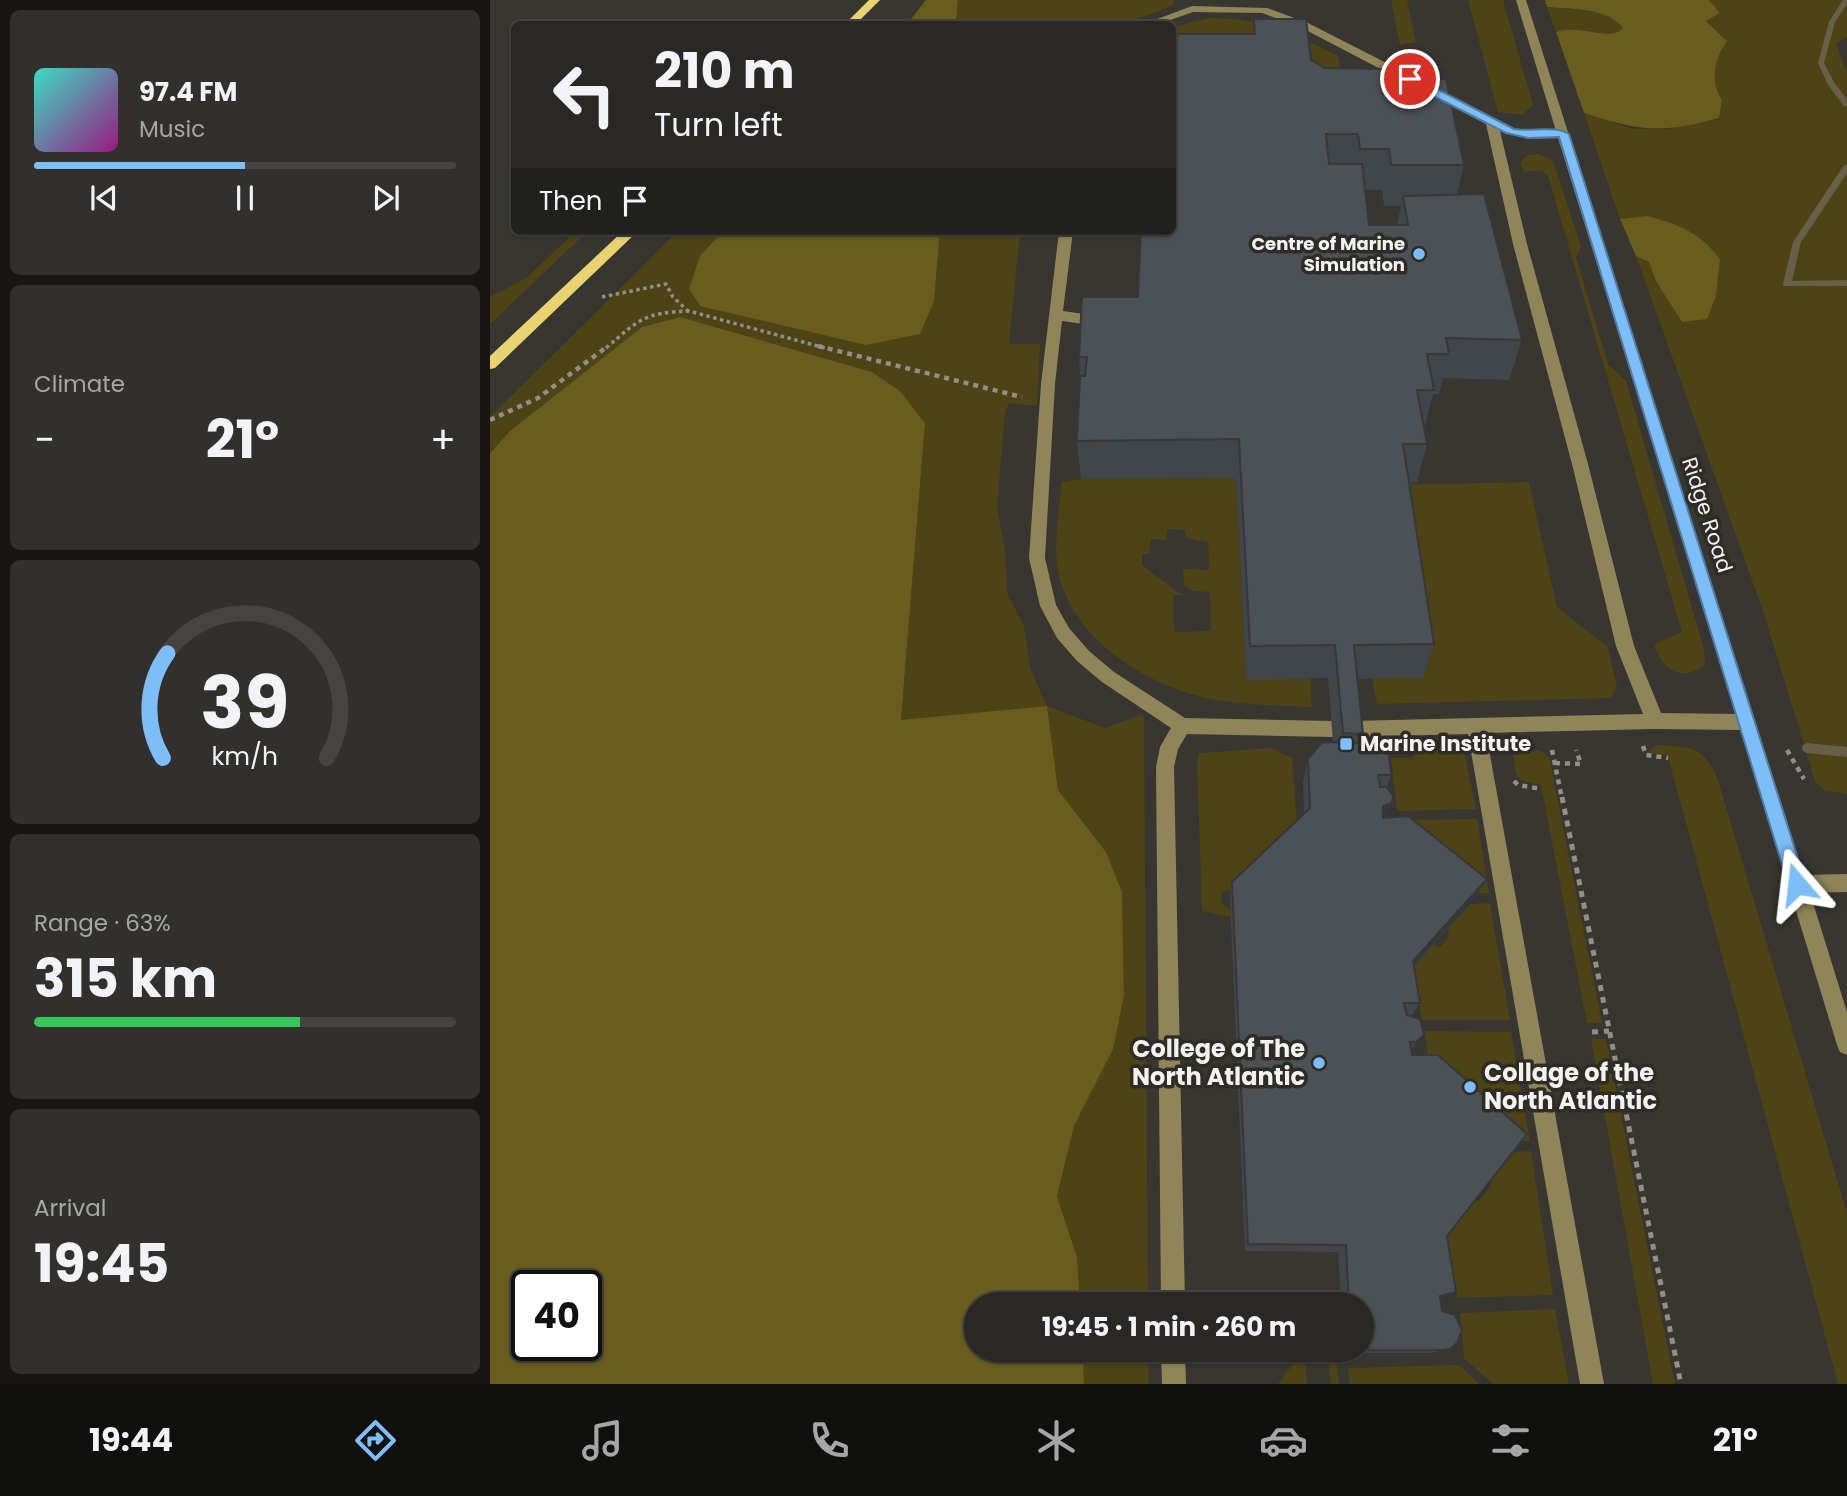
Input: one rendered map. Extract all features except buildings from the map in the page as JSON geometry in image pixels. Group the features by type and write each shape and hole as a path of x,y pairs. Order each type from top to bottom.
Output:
{"main road":[{"path":"853,21 875,0"},
{"path":"490,364 627,235"}],"street":[{"name":"Ridge Road","path":"1521,0 1847,1045"},
{"path":"1158,21 1192,9 1263,10 1304,25 1510,131 1528,135 1563,134"},
{"path":"1492,122 1520,244 1580,464 1625,646 1655,721"},
{"path":"1066,235 1046,402 1037,558 1048,607 1063,633 1083,656 1108,677 1182,726 1332,729"},
{"path":"1056,314 1108,323"},
{"path":"1351,729 1655,721 1748,722"},
{"path":"1173,1292 1165,766 1169,747 1182,726"},
{"path":"1476,726 1592,1384"},
{"path":"1797,884 1847,883"},
{"path":"1173,1362 1174,1384"}],"path":[{"path":"602,297 666,284 673,296 689,311"},
{"path":"490,420 538,398 603,351 641,318 666,312 689,311 784,338 1046,402"},
{"path":"1561,747 1551,746 1681,1384"},
{"path":"1555,763 1581,764 1578,751 1572,747"},
{"path":"1511,779 1518,785 1542,789"},
{"path":"1591,1032 1609,1031"}],"shaded area":[{"path":"926,0 958,0 956,21 909,21"},
{"path":"958,0 1174,0 1172,6 1131,21 956,21"},
{"path":"1391,0 1407,0 1416,42 1400,45"},
{"path":"1468,0 1503,0 1533,105 1522,115 1498,112"},
{"path":"1545,0 1709,0 1720,13 1706,21 1727,41 1715,71 1716,85 1722,100 1719,118 1682,127 1651,128 1620,124 1584,113 1556,32 1576,30 1611,34 1623,28 1616,21 1598,13 1547,7"},
{"path":"1709,0 1847,0 1847,37 1836,44 1847,73 1847,794 1824,790 1815,781 1763,611 1636,256 1649,262 1656,281 1716,296 1720,259 1647,216 1620,219 1584,113 1634,129 1667,129 1719,119 1722,100 1716,85 1715,70 1727,41 1706,20 1720,13"},
{"path":"1547,7 1598,13 1616,21 1623,28 1610,34 1576,29 1556,32"},
{"path":"1209,18 1244,21 1276,28 1338,56 1343,81 1176,48 1176,26"},
{"path":"1538,154 1553,160 1581,247 1576,257 1608,364 1626,381 1704,649 1705,665 1688,673 1680,673 1667,667 1654,644 1682,632 1548,176 1542,170 1524,172 1520,162 1528,155"},
{"path":"1647,216 1688,230 1720,259 1716,296 1707,319 1682,322 1656,281 1649,262 1636,256 1620,219"},
{"path":"572,235 584,235 490,324 490,297 526,278"},
{"path":"674,235 719,235 700,256 689,289 700,306 934,301 940,235 1020,235 1009,344 1040,344 1037,406 1009,403 1005,412 997,507 1005,550 1007,593 1024,626 1030,667 1047,706 1105,728 1143,714 1144,721 1148,1292 1079,1292 1077,1257 1057,1196 1074,1126 1112,1049 1124,996 1122,892 1106,852 1058,790 1046,706 901,721 925,423 900,391 872,372 680,317 642,327 510,431 490,453 490,417"},
{"path":"719,235 940,235 934,301 920,334 866,345 700,306 689,289 700,256"},
{"path":"680,317 872,372 900,391 925,423 901,720 1047,706 1058,790 1106,852 1122,892 1124,996 1113,1049 1074,1126 1057,1196 1077,1257 1079,1292 964,1292 964,1362 1083,1362 1084,1384 490,1384 490,453 510,431 642,327"},
{"path":"1236,478 1246,679 1310,679 1312,707 1240,703 1191,694 1141,672 1097,640 1066,597 1057,562 1057,527 1062,482 1081,479","holes":["1168,529 1185,530 1186,538 1208,542 1209,570 1183,569 1184,585 1193,591 1210,592 1211,631 1174,632 1173,595 1182,595 1142,565 1142,554 1149,554 1151,539 1166,540"]},
{"path":"1529,482 1557,607 1608,647 1617,687 1611,698 1377,704 1372,678 1395,485"},
{"path":"1656,745 1694,750 1707,760 1718,780 1847,1213 1847,1384 1838,1384 1670,764 1667,755 1651,754 1650,750"},
{"path":"1272,748 1292,758 1298,836 1263,850 1263,856 1236,895 1228,889 1222,893 1221,902 1230,909 1231,917 1202,911 1197,763 1199,753"},
{"path":"1424,748 1454,748 1464,751 1476,809 1397,811 1391,758 1411,758"},
{"path":"1519,751 1540,751 1549,757 1602,1023 1587,1023 1541,785 1519,778 1513,755"},
{"path":"1477,819 1489,893 1469,894 1398,820"},
{"path":"1490,903 1510,1020 1422,1020 1413,967 1433,945 1440,947 1449,937 1448,929 1470,904"},
{"path":"1425,1031 1511,1032 1530,1141 1507,1141 1430,1072"},
{"path":"1591,1039 1606,1039 1675,1384 1653,1384"},
{"path":"1531,1151 1553,1295 1457,1298 1446,1230 1470,1199 1479,1201 1491,1185 1490,1174 1508,1152"},
{"path":"1555,1309 1569,1384 1493,1384 1464,1358 1460,1313"},
{"path":"1083,1362 1148,1362 1149,1384 1084,1384"},
{"path":"1294,1362 1316,1362 1305,1363 1307,1384 1278,1384"},
{"path":"1328,1362 1336,1362 1339,1384 1331,1384"},
{"path":"1459,1365 1479,1384 1350,1384 1348,1368"}],"waterway":[{"path":"1846,0 1832,22 1821,63 1832,85 1847,104"},
{"path":"1847,167 1797,242 1787,284 1847,283"},
{"path":"1807,748 1847,752"}],"place":[{"name":"Centre of Marine Simulation","path":"1419,254"},
{"name":"Marine Institute","path":"1346,744"},
{"name":"College of The North Atlantic","path":"1319,1063"},
{"name":"Collage of the North Atlantic","path":"1470,1087"}],"route":[{"path":"1410,79 1510,131 1528,135 1563,134 1797,884"}]}
